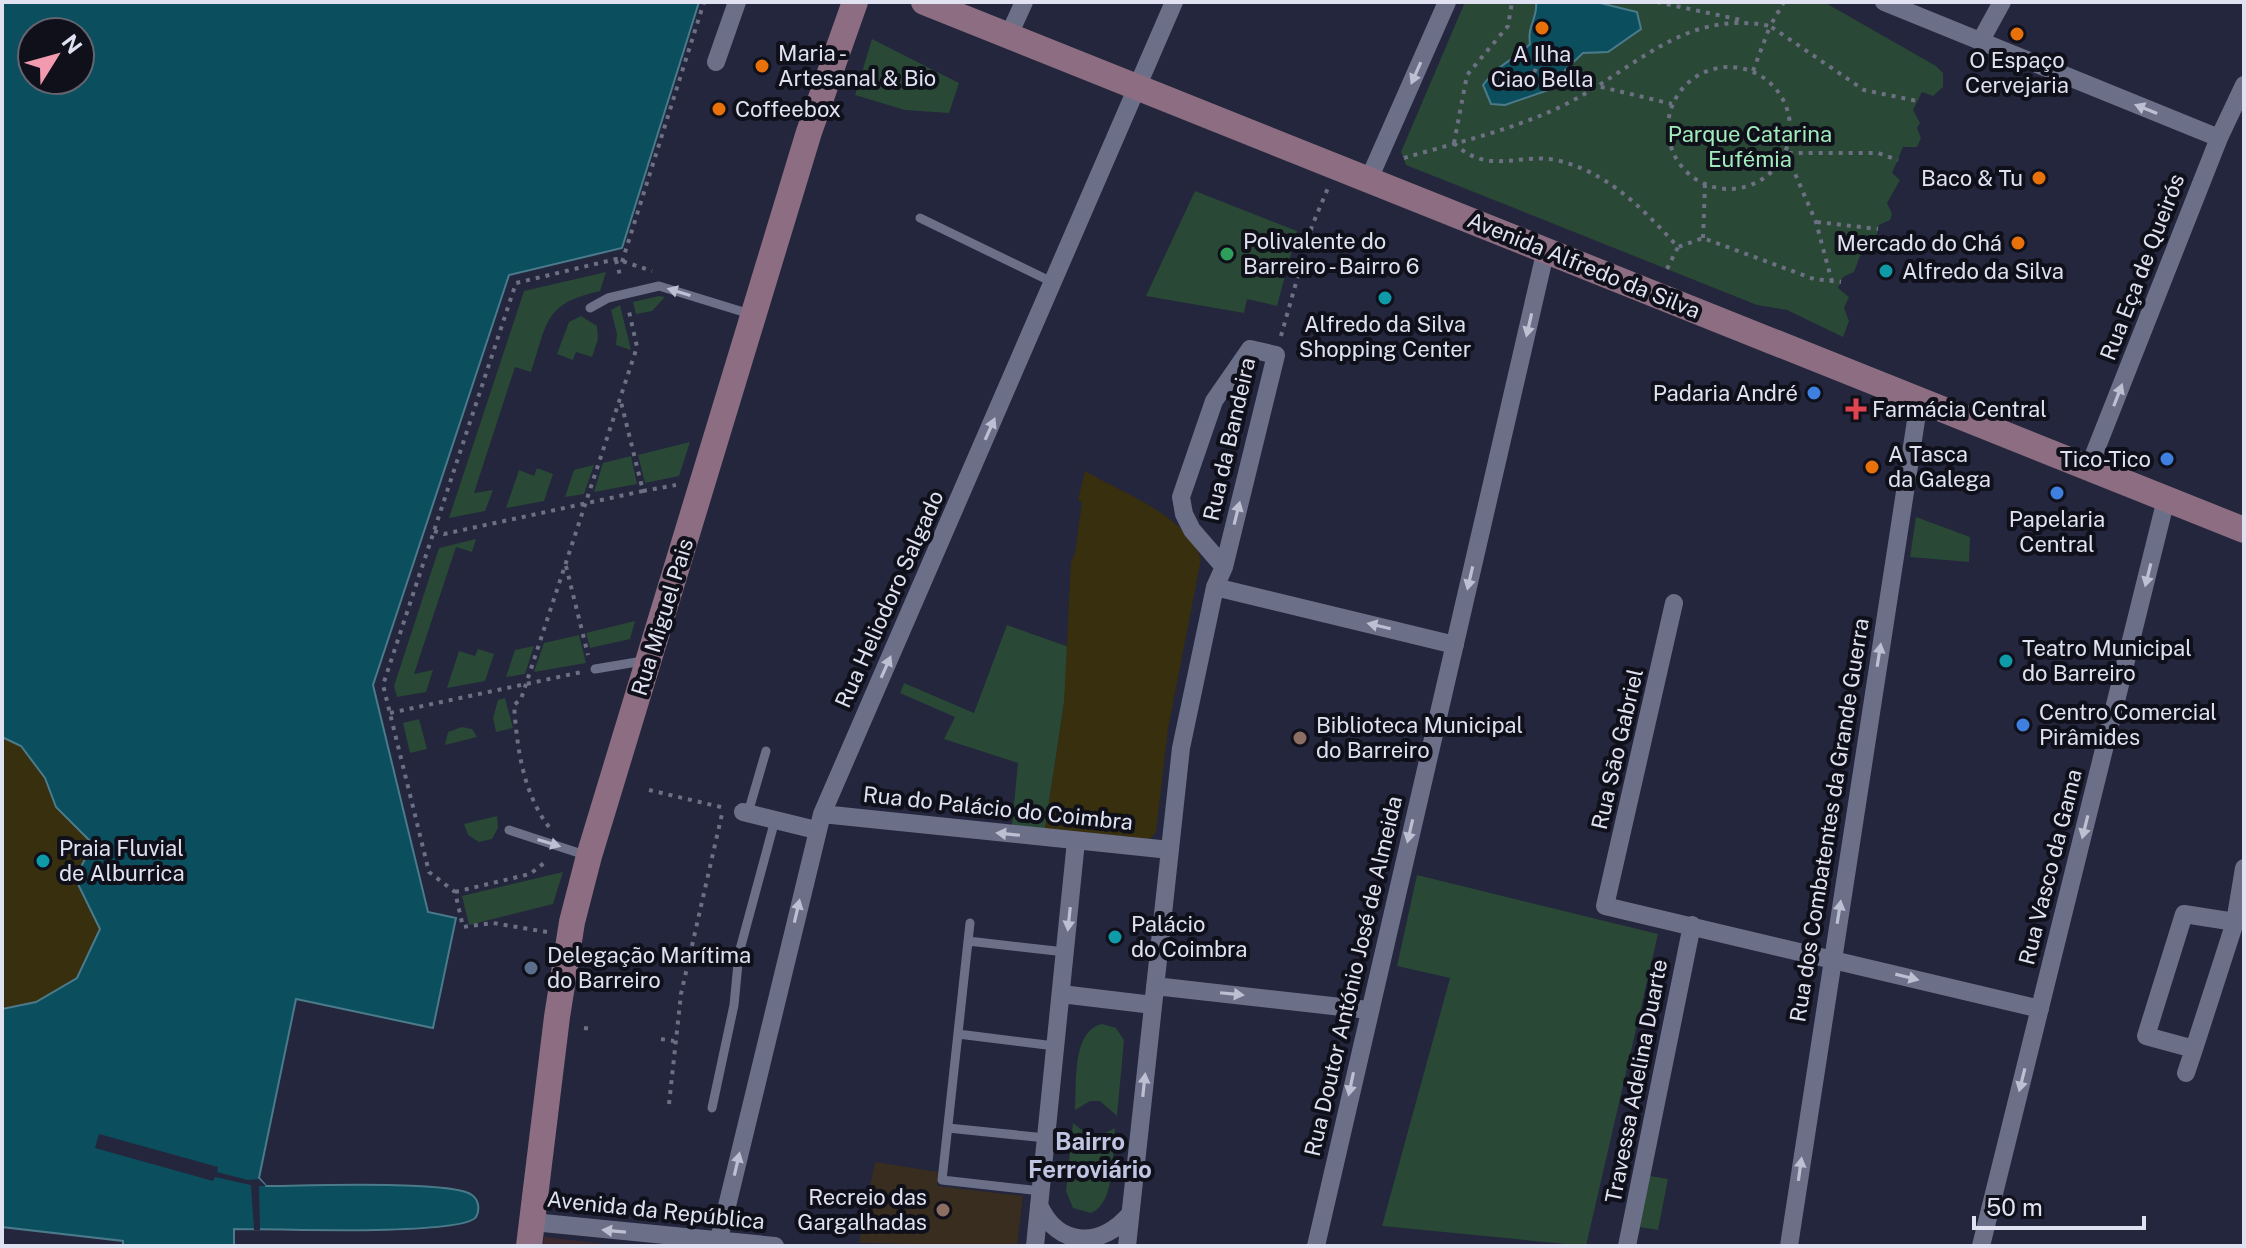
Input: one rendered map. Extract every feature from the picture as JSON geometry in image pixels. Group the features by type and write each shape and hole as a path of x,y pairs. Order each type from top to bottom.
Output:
{"street":[{"path":"716,62 737,2"},
{"name":"Rua Miguel Pais","path":"531,1234 557,1017 572,922 589,856 809,132 855,2"},
{"name":"Avenida Alfredo da Silva","path":"924,2 2244,530"},
{"path":"1008,37 1024,2"},
{"name":"Rua Heliodoro Salgado","path":"719,1239 819,822 1174,2"},
{"path":"1369,179 1447,2"},
{"path":"1884,2 2219,138"},
{"path":"1980,42 2002,2"},
{"name":"Rua Eça de Queirós","path":"2089,467 2219,138 2244,85"},
{"name":"Rua Doutor António José de Almeida","path":"1316,1246 1546,249"},
{"name":"Rua da Bandeira","path":"1127,1246 1181,748 1215,587 1224,567 1276,355 1250,349 1214,401 1181,497 1184,514 1192,530 1224,567"},
{"name":"Rua dos Combatentes da Grande Guerra","path":"1789,1246 1919,401"},
{"name":"Rua Vasco da Gama","path":"1981,1246 2166,499"},
{"path":"1215,587 1455,645"},
{"name":"Rua São Gabriel","path":"1674,603 1605,906 1692,925"},
{"name":"Rua do Palácio do Coimbra","path":"746,813 775,820 1170,850"},
{"path":"1035,1246 1076,841"},
{"path":"2186,1073 2235,922 2243,873"},
{"path":"2194,1049 2146,1036 2184,914 2235,922"},
{"path":"1692,925 2040,1009"},
{"name":"Travessa Adelina Duarte","path":"1627,1246 1692,925"},
{"path":"1061,994 1154,995 1368,1010"},
{"path":"1040,1198 1055,1229 1067,1238 1081,1241 1110,1234 1130,1214"},
{"name":"Avenida da República","path":"531,1234 719,1239 775,1246"}],"lane":[{"path":"920,218 1054,283"},
{"path":"590,308 624,294 659,286 754,315"},
{"path":"592,667 637,662 647,665"},
{"path":"746,813 766,751"},
{"path":"712,1108 734,1005 739,953 775,820"},
{"path":"509,830 589,856"},
{"path":"970,923 942,1180 1040,1198"},
{"path":"968,941 1065,952"},
{"path":"958,1034 1055,1046"},
{"path":"948,1128 1046,1138"}],"path":[{"path":"622,262 704,2"},
{"path":"1454,143 1467,75 1508,26 1512,2"},
{"path":"1657,2 1770,26 1864,90 1917,101"},
{"path":"1753,71 1770,26 1784,2"},
{"path":"1404,158 1560,107 1674,36 1743,20"},
{"path":"1538,59 1535,71 1672,104"},
{"path":"1734,67 1753,71 1770,82 1782,96 1791,134 1786,153 1776,169 1761,181 1743,189 1724,190 1705,185 1676,160 1667,123 1672,104 1682,87 1697,75 1715,68 1734,67"},
{"path":"1454,143 1468,157 1502,163 1555,160 1598,174 1648,214 1678,247"},
{"path":"1786,153 1878,153 1898,160"},
{"path":"1786,153 1816,222 1832,282"},
{"path":"1276,355 1312,226 1336,167"},
{"path":"1703,238 1705,185"},
{"path":"1816,222 1878,229"},
{"path":"1667,269 1678,247 1703,238 1814,279 1841,282"},
{"path":"555,836 532,805 516,738 514,705 521,699 527,682 637,347 616,259"},
{"path":"553,933 493,923 463,927 455,892 429,872 383,685 516,283 616,259 652,271"},
{"path":"620,398 643,491"},
{"path":"434,531 444,534 684,484"},
{"path":"390,713 592,667 566,564"},
{"path":"649,790 746,813"},
{"path":"669,1104 674,1041 692,936 723,807"},
{"path":"455,892 530,874 548,860"},
{"path":"584,1028 591,1029"},
{"path":"661,1039 674,1041"}],"shaded area":[{"name":"Recreio das Gargalhadas","path":"875,1162 938,1172 937,1186 1023,1196 1017,1246 859,1243"},
{"path":"544,1237 624,1246 543,1246"}],"green space":[{"name":"Parque Catarina Eufémia","path":"1465,2 1824,2 1936,66 1943,73 1943,87 1933,96 1922,92 1913,110 1920,123 1917,128 1921,138 1917,147 1903,147 1892,173 1900,180 1887,203 1892,214 1890,220 1879,225 1879,248 1860,256 1854,272 1843,277 1838,288 1849,297 1844,308 1849,321 1843,337 1787,310 1757,305 1406,165 1401,152"},
{"path":"872,39 959,83 949,113 905,110 855,95"},
{"name":"Polivalente do Barreiro - Bairro 6","path":"1195,191 1297,231 1277,306 1247,299 1244,313 1146,296"},
{"path":"606,272 600,291 568,302 550,318 531,372 515,367 474,493 493,490 485,511 449,518 524,291"},
{"path":"665,297 652,311 636,314 633,302"},
{"path":"620,305 631,350 616,345 617,334 611,310"},
{"path":"581,316 597,326 598,339 592,357 576,352 573,360 557,354 569,322"},
{"path":"690,442 679,476 645,483 638,455"},
{"path":"631,456 637,484 594,492 603,463"},
{"path":"594,465 584,494 565,497 574,470"},
{"path":"537,468 553,474 544,501 506,508 519,470 534,476"},
{"path":"1916,517 1970,537 1969,562 1910,557"},
{"path":"476,539 472,552 456,547 414,674 433,670 426,692 397,697 394,686 439,548"},
{"path":"635,621 630,639 590,648 586,633"},
{"path":"1007,625 1069,647 1045,829 1012,825 1018,763 944,739 955,717 900,693 904,683 974,713"},
{"path":"579,635 586,663 534,672 544,643"},
{"path":"534,646 525,674 506,677 515,650"},
{"path":"478,649 494,654 485,681 447,688 459,651 475,656"},
{"path":"505,698 513,728 496,732 493,718 498,700"},
{"path":"419,719 427,749 410,753 403,723"},
{"path":"462,727 472,729 477,737 445,745 448,732"},
{"path":"497,816 498,828 492,839 479,842 468,835 464,824"},
{"path":"563,872 553,904 469,925 462,896"},
{"path":"1417,875 1658,934 1586,1246 1382,1226 1450,978 1397,966"},
{"path":"1102,1024 1116,1028 1124,1040 1117,1116 1100,1101 1090,1101 1075,1110 1080,1048 1092,1029"},
{"path":"1073,1123 1093,1139 1115,1128 1109,1188 1105,1199 1091,1213 1073,1208 1066,1191"},
{"path":"1650,1176 1668,1179 1658,1230 1640,1227"}],"sand":[{"path":"1085,471 1168,518 1182,530 1201,559 1168,729 1156,832 1150,839 1045,829 1064,703 1071,562 1075,553 1082,502 1078,500"},
{"name":"Praia Fluvial de Alburrica","path":"2,737 21,746 45,778 56,807 93,844 75,878 100,929 77,978 36,1002 2,1009"}],"water":[{"path":"2,2 699,2 622,248 509,275 373,685 428,912 456,918 433,1028 296,999 259,1178 266,1186 408,1186 460,1190 476,1200 476,1217 463,1223 402,1229 234,1229 234,1246 123,1246 123,1241 2,1227 2,1009 36,1002 77,978 100,929 75,878 93,844 56,807 45,778 21,746 2,737"},
{"path":"1536,2 1596,2 1637,12 1641,29 1608,52 1583,53 1565,70 1560,86 1505,105 1491,104 1483,85 1530,44"}],"pier":[{"path":"99,1134 218,1167 217,1172 248,1180 259,1179 266,1186 259,1186 260,1230 254,1230 251,1185 215,1177 213,1181 95,1148"}],"place":[{"name":"A Ilha Ciao Bella","path":"1542,28"},
{"name":"O Espaço Cervejaria","path":"2017,34"},
{"name":"Maria - Artesanal & Bio","path":"762,66"},
{"name":"Coffeebox","path":"719,109"},
{"name":"Baco & Tu","path":"2039,178"},
{"name":"Mercado do Chá","path":"2018,243"},
{"name":"Polivalente do Barreiro - Bairro 6","path":"1227,254"},
{"name":"Alfredo da Silva","path":"1886,271"},
{"name":"Alfredo da Silva Shopping Center","path":"1385,298"},
{"name":"Padaria André","path":"1814,393"},
{"name":"Farmácia Central","path":"1856,409"},
{"name":"Tico-Tico","path":"2167,459"},
{"name":"A Tasca da Galega","path":"1872,467"},
{"name":"Papelaria Central","path":"2057,493"},
{"name":"Teatro Municipal do Barreiro","path":"2006,661"},
{"name":"Centro Comercial Pirâmides","path":"2023,725"},
{"name":"Biblioteca Municipal do Barreiro","path":"1300,738"},
{"name":"Praia Fluvial de Alburrica","path":"43,861"},
{"name":"Palácio do Coimbra","path":"1115,937"},
{"name":"Delegação Marítima do Barreiro","path":"531,968"},
{"name":"Recreio das Gargalhadas","path":"943,1210"}],"district":[{"name":"Bairro Ferroviário","path":"1090,1156"}]}
